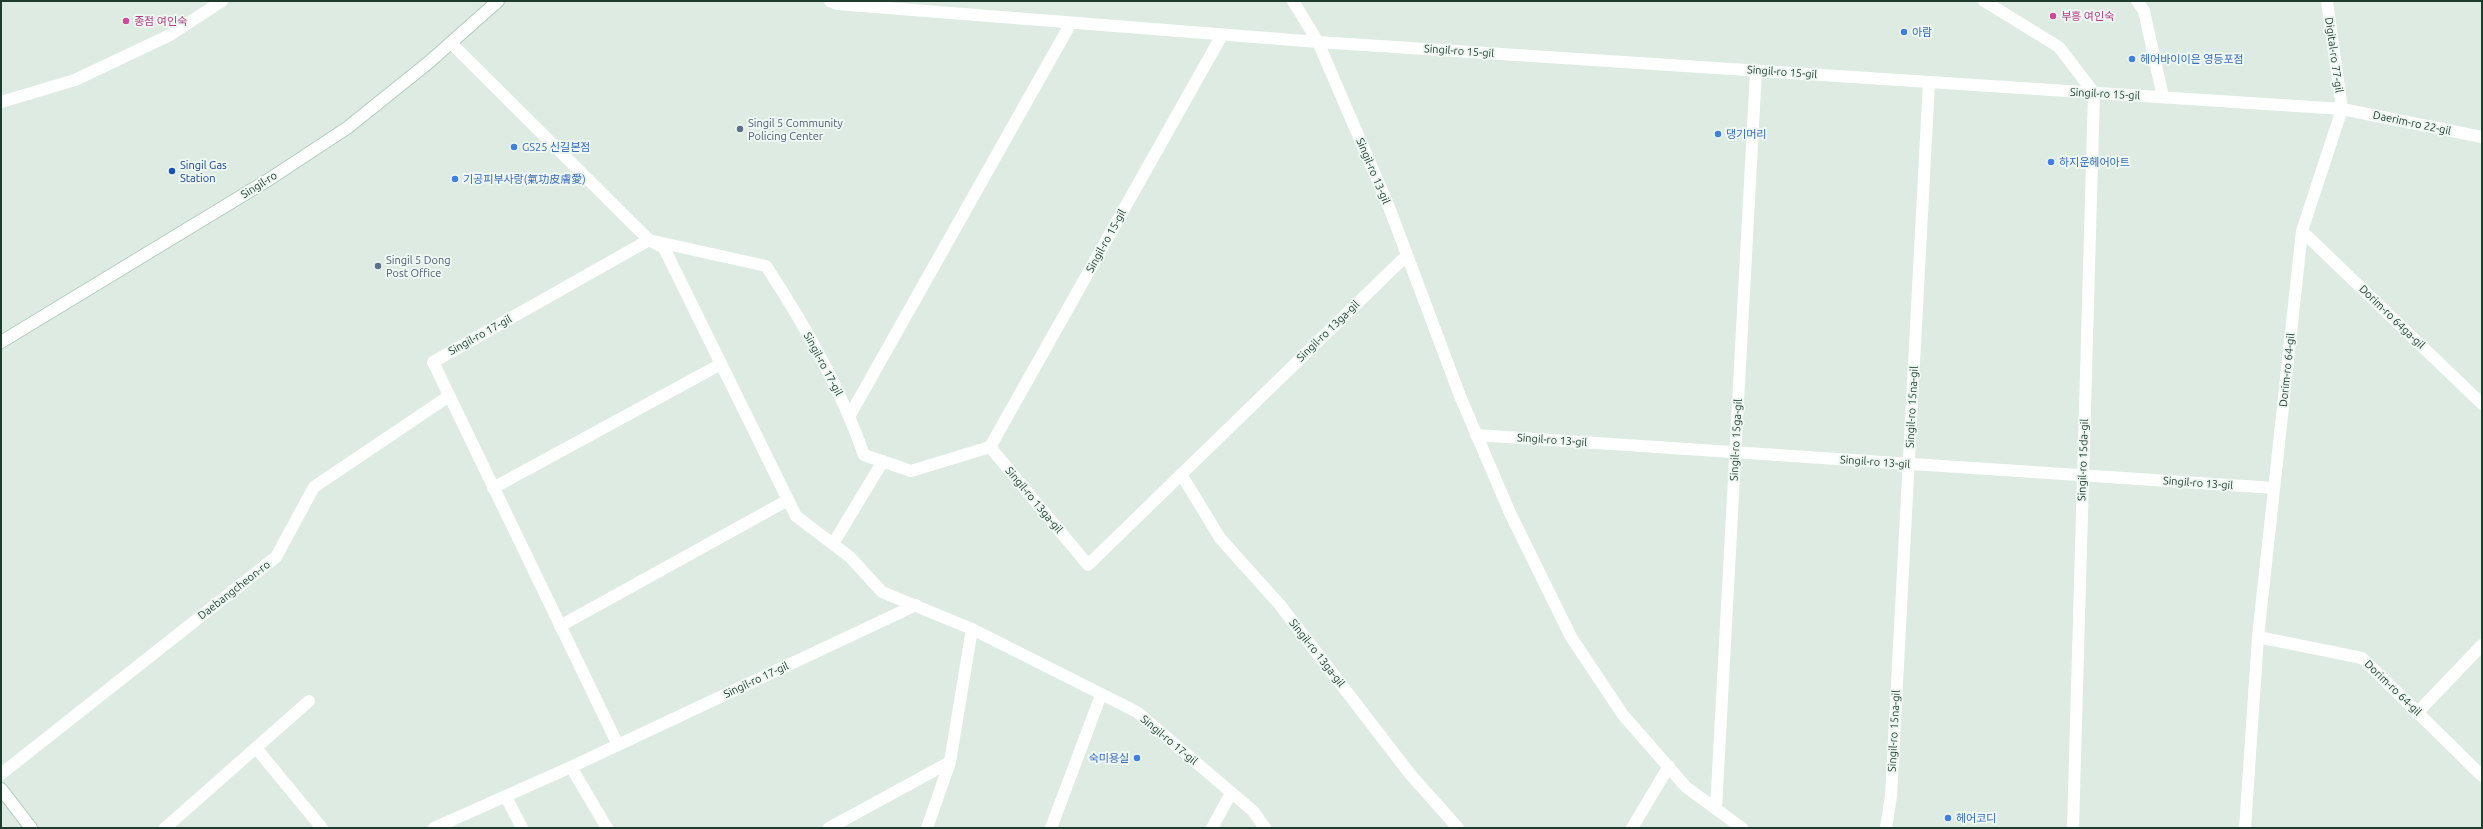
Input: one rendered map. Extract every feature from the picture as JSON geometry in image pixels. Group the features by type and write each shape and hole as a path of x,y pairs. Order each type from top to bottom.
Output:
{"street":[{"path":"1,102 75,80 170,35 222,1"},
{"name":"Singil-ro","path":"1,342 268,180 347,128 451,43 498,1"},
{"name":"Singil-ro 15-gil","path":"830,1 837,4 1318,42 2342,109"},
{"name":"Singil-ro 13-gil","path":"1293,1 1318,42 1407,255 1476,435 1510,513 1571,637 1623,715 1686,787 1742,828"},
{"path":"1984,1 2059,47 2094,93"},
{"path":"2137,1 2144,11 2164,97"},
{"name":"Digital-ro 77-gil","path":"2327,1 2342,109"},
{"path":"850,415 1071,23"},
{"name":"Singil-ro 15-gil","path":"990,447 1222,35"},
{"name":"Singil-ro 17-gil","path":"451,43 649,240 664,248 796,516 850,557 882,592 972,629 1137,712 1254,811 1265,828"},
{"name":"Singil-ro 15ga-gil","path":"1716,809 1756,71"},
{"name":"Singil-ro 15na-gil","path":"1886,828 1891,796 1930,82"},
{"name":"Singil-ro 15da-gil","path":"2073,828 2094,93"},
{"name":"Daerim-ro 22-gil","path":"2342,109 2482,137"},
{"name":"Dorim-ro 64-gil","path":"2246,828 2258,637 2302,231 2342,109"},
{"name":"Dorim-ro 64ga-gil","path":"2302,231 2482,404"},
{"name":"Singil-ro 17-gil","path":"618,745 433,362 649,240 766,266 790,302 850,415 864,455 911,471 990,447"},
{"name":"Singil-ro 13ga-gil","path":"990,447 1088,565 1407,255"},
{"path":"493,488 721,364"},
{"name":"Daebangcheon-ro","path":"1,774 276,557 314,487 449,396"},
{"name":"Singil-ro 13-gil","path":"1476,435 2274,488"},
{"path":"833,544 883,462"},
{"name":"Singil-ro 13ga-gil","path":"1180,474 1220,538 1280,606 1410,774 1458,828"},
{"path":"560,626 788,500"},
{"name":"Singil-ro 17-gil","path":"434,828 571,767 916,605"},
{"path":"926,828 950,762 972,629"},
{"name":"Dorim-ro 64-gil","path":"2258,637 2362,658 2482,776"},
{"path":"2417,712 2482,645"},
{"path":"1051,828 1101,694"},
{"path":"165,828 309,701"},
{"path":"256,748 322,828"},
{"path":"829,828 950,762"},
{"path":"1634,828 1669,766"},
{"path":"571,767 607,828"},
{"path":"1,789 31,828"},
{"path":"1212,828 1231,792"},
{"path":"506,797 522,828"}],"place":[{"name":"부흥 여인숙","path":"2053,16"},
{"name":"종점 여인숙","path":"126,21"},
{"name":"아람","path":"1904,32"},
{"name":"헤어바이이은 영등포점","path":"2132,59"},
{"name":"Singil 5 Community Policing Center","path":"740,129"},
{"name":"댕기머리","path":"1718,134"},
{"name":"GS25 신길본점","path":"514,147"},
{"name":"하지운헤어아트","path":"2051,162"},
{"name":"Singil Gas Station","path":"172,171"},
{"name":"기공피부사랑(氣功皮膚愛)","path":"455,179"},
{"name":"Singil 5 Dong Post Office","path":"378,266"},
{"name":"숙미용실","path":"1137,758"},
{"name":"헤어코디","path":"1948,818"}]}
